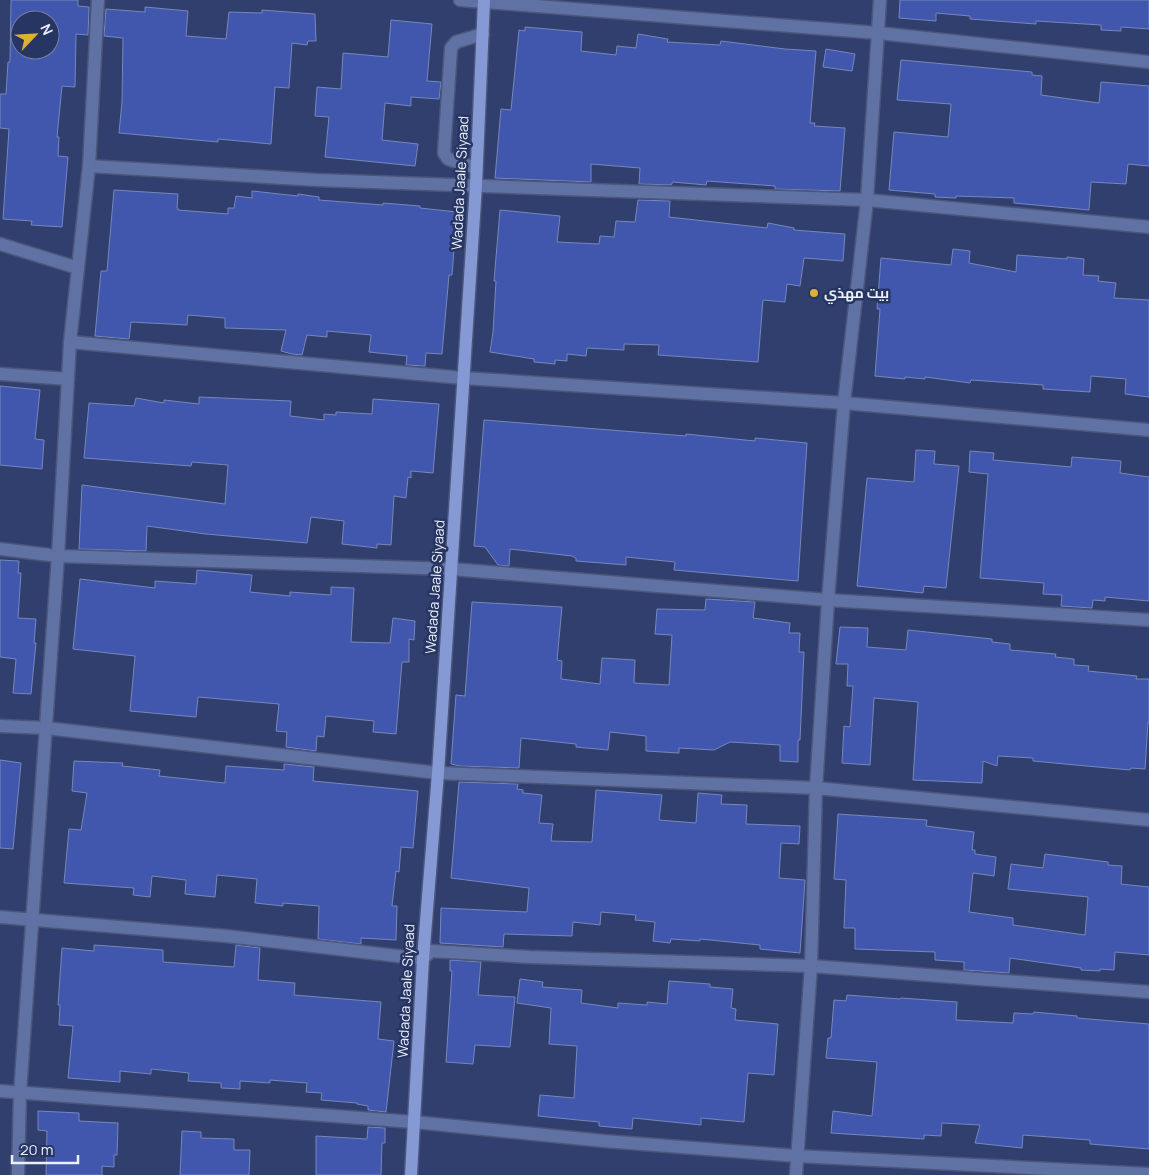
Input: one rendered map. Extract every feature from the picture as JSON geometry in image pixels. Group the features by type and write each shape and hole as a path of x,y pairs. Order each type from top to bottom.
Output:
{"main road":[{"name":"Wadada Jaale Siyaad","path":"411,1175 422,959 438,773 476,185 484,1"}],"street":[{"path":"18,1175 20,1092 58,556 70,342 89,166 98,0"},
{"path":"460,0 878,33 1149,62"},
{"path":"796,1175 811,966 816,788 828,600 844,403 867,200 880,0"},
{"path":"476,168 448,159 444,152 451,48 456,42 483,34"},
{"path":"89,166 317,180 867,200 1149,227"},
{"path":"0,244 78,268"},
{"path":"70,342 463,378 844,403 1149,430"},
{"path":"0,374 68,378"},
{"path":"0,549 58,556 451,569 828,600 1149,620"},
{"path":"0,726 46,728 438,773 816,788 1149,820"},
{"path":"0,917 226,936 422,959 431,951 530,957 811,966 1149,992"},
{"path":"0,1091 414,1122 604,1141 797,1156 1149,1174"}],"building":[{"path":"11,0 78,0 78,6 89,7 88,35 76,34 75,87 62,86 57,137 59,137 58,156 68,157 62,227 31,225 32,221 3,219 9,129 0,128 0,94 6,94 8,62 10,60 60,60 60,10 11,10"},
{"path":"900,0 1149,0 1149,29 1121,27 1121,31 1101,30 1101,25 1036,21 1036,24 970,19 970,16 936,13 936,21 899,18"},
{"path":"145,7 188,11 186,36 226,39 229,12 262,13 262,10 315,14 316,41 308,41 307,45 292,43 289,88 275,87 271,144 218,139 218,142 119,133 122,102 123,38 104,36 106,9 145,12"},
{"path":"391,20 432,24 427,81 441,82 439,99 411,97 411,106 385,103 382,140 418,144 415,166 325,157 329,117 315,116 317,87 341,89 343,53 388,57"},
{"path":"525,27 582,32 581,51 616,55 617,46 636,48 638,34 668,39 667,42 720,45 721,41 816,51 810,123 815,123 814,126 845,128 840,191 775,189 775,186 707,181 706,185 673,182 671,185 639,184 640,168 591,164 591,182 495,178 501,109 511,110 519,30 525,31"},
{"path":"826,49 855,54 852,71 823,67"},
{"path":"901,60 1032,72 1032,75 1042,76 1041,95 1099,103 1101,82 1149,86 1149,166 1128,164 1126,184 1091,182 1089,210 1014,203 1014,198 935,197 935,194 889,190 894,132 948,137 951,104 897,100"},
{"path":"114,190 178,194 178,210 228,214 228,208 234,208 236,196 252,198 252,191 298,196 298,194 319,197 319,200 420,206 420,208 457,212 452,275 449,275 442,354 426,353 425,366 406,365 407,356 369,352 371,335 327,331 327,337 307,335 302,355 292,354 281,351 286,330 225,328 225,318 188,315 187,325 131,322 129,339 95,336 101,271 107,271"},
{"path":"638,200 670,201 669,217 767,228 768,223 794,228 794,230 845,234 843,261 804,258 800,286 787,284 785,302 763,300 758,362 658,355 659,345 624,344 624,350 587,348 586,356 567,354 567,361 555,360 555,364 534,362 534,359 490,352 493,332 496,281 494,281 500,210 560,216 557,242 599,244 600,236 614,237 616,221 635,222"},
{"path":"953,249 970,251 969,263 1016,272 1017,255 1084,259 1083,275 1099,276 1098,281 1116,283 1114,298 1149,300 1149,397 1125,394 1126,379 1091,376 1090,392 1043,389 1043,385 971,380 970,383 925,377 925,379 905,377 905,379 875,376 880,309 877,309 881,258 951,265"},
{"path":"0,386 40,390 35,439 44,440 42,469 0,465"},
{"path":"199,397 291,401 290,416 324,420 324,414 336,415 336,412 372,414 373,399 439,404 433,473 411,471 411,478 408,477 406,498 394,496 391,545 377,544 377,548 342,544 344,521 311,517 307,543 206,534 147,526 146,551 79,549 82,485 225,504 228,465 192,462 191,466 84,458 89,403 134,406 136,398 164,403 164,400 199,404"},
{"path":"484,420 686,436 686,434 755,441 755,438 807,443 798,581 674,570 675,562 626,557 626,565 576,561 576,558 572,556 510,549 509,566 498,565 485,547 474,546"},
{"path":"916,450 935,451 934,464 959,466 946,588 924,586 923,593 857,586 867,478 914,482"},
{"path":"970,451 994,453 993,460 1071,467 1072,457 1121,461 1120,473 1149,477 1149,601 1105,597 1105,601 1093,600 1092,608 1061,606 1062,595 1043,594 1044,583 980,578 988,474 969,472"},
{"path":"0,560 19,561 18,573 21,573 18,618 36,619 34,643 36,643 31,694 13,693 16,659 0,657"},
{"path":"197,570 252,575 250,592 290,596 290,592 331,595 331,587 354,588 351,642 390,643 393,618 415,621 414,640 409,639 409,662 402,662 396,734 373,732 374,721 326,716 324,737 317,736 316,751 286,747 287,732 276,731 279,704 198,697 196,717 130,711 135,656 73,649 80,579 155,588 155,581 196,584"},
{"path":"706,599 755,602 753,618 790,623 789,633 800,633 799,652 804,652 798,762 780,761 780,745 730,742 714,750 679,748 679,753 646,751 646,736 610,732 608,750 576,747 576,744 521,738 519,768 451,764 456,695 465,696 472,602 562,607 557,660 562,661 561,679 600,684 602,658 635,660 634,683 669,685 672,635 655,634 657,609 705,610"},
{"path":"840,627 868,628 867,647 906,650 908,630 992,639 992,642 1010,644 1010,650 1056,654 1055,657 1074,659 1074,665 1089,666 1088,671 1137,676 1136,679 1149,679 1149,723 1145,769 1131,768 1130,770 1033,761 1033,758 998,756 997,766 983,761 982,783 913,780 918,702 874,698 870,765 842,763 844,726 850,727 853,686 847,686 848,664 836,664"},
{"path":"0,760 21,763 13,849 0,848"},
{"path":"74,761 123,763 122,766 160,770 159,776 225,783 226,766 284,770 284,764 314,767 313,781 418,791 413,848 401,847 399,872 396,871 392,906 397,906 396,940 361,938 361,944 318,939 319,906 283,903 283,906 255,903 257,879 217,875 215,897 185,894 186,880 152,876 150,897 133,895 134,888 64,883 69,829 81,830 87,793 72,791"},
{"path":"459,782 518,784 517,789 523,790 523,793 542,795 539,823 553,824 551,841 592,842 596,790 662,795 659,820 696,823 698,793 722,795 721,804 747,805 746,824 800,826 799,844 781,843 779,878 805,880 800,953 760,949 760,945 700,939 700,941 671,939 670,943 653,941 655,922 635,920 636,915 601,912 600,925 573,922 572,936 504,934 503,947 440,943 441,908 527,912 529,888 451,878"},
{"path":"838,814 927,820 926,826 974,832 972,850 975,850 975,854 996,857 994,876 973,873 969,912 1013,918 1013,925 1085,935 1088,897 1008,889 1011,864 1043,868 1045,854 1108,862 1108,865 1122,866 1121,884 1149,887 1149,955 1115,952 1114,970 1100,969 1100,971 1081,970 1081,968 1010,958 1009,973 964,970 964,962 935,960 935,952 855,949 855,928 844,928 846,880 834,879"},
{"path":"94,945 163,950 163,962 234,967 236,945 260,948 258,980 295,983 294,995 381,1002 378,1039 394,1041 386,1112 368,1110 368,1106 357,1103 321,1100 322,1093 306,1092 307,1083 270,1080 270,1083 240,1081 240,1089 221,1088 221,1083 188,1081 189,1073 151,1069 151,1074 120,1071 120,1082 68,1078 73,1026 59,1025 60,1005 58,1005 62,948 94,951"},
{"path":"450,960 481,962 478,995 515,997 510,1047 475,1045 473,1064 446,1062 452,971 450,971"},
{"path":"520,979 543,982 542,987 582,990 581,1003 618,1008 618,1003 647,1005 647,1002 667,1004 669,981 710,984 710,987 733,989 731,1008 736,1009 735,1020 778,1024 774,1075 748,1073 744,1122 701,1118 701,1125 633,1118 632,1129 599,1126 599,1122 538,1116 540,1095 574,1098 577,1046 549,1044 551,1008 517,1003"},
{"path":"847,995 957,1002 956,1020 1013,1023 1014,1013 1033,1014 1034,1012 1077,1016 1077,1018 1149,1024 1149,1149 1090,1144 1090,1140 1023,1135 1022,1148 975,1143 980,1125 942,1123 941,1136 924,1135 924,1139 831,1133 833,1111 872,1116 877,1062 826,1058 828,1038 831,1038 834,1000 846,1001"},
{"path":"38,1111 79,1113 79,1121 118,1123 117,1155 114,1155 114,1167 102,1166 102,1175 46,1175 47,1131 38,1130"},
{"path":"368,1127 385,1128 385,1143 382,1143 381,1175 316,1175 316,1136 367,1139"},
{"path":"182,1131 201,1132 201,1138 234,1139 234,1150 250,1150 249,1175 180,1175"}],"place":[{"name":"بيت مهذي","path":"814,293"}]}
